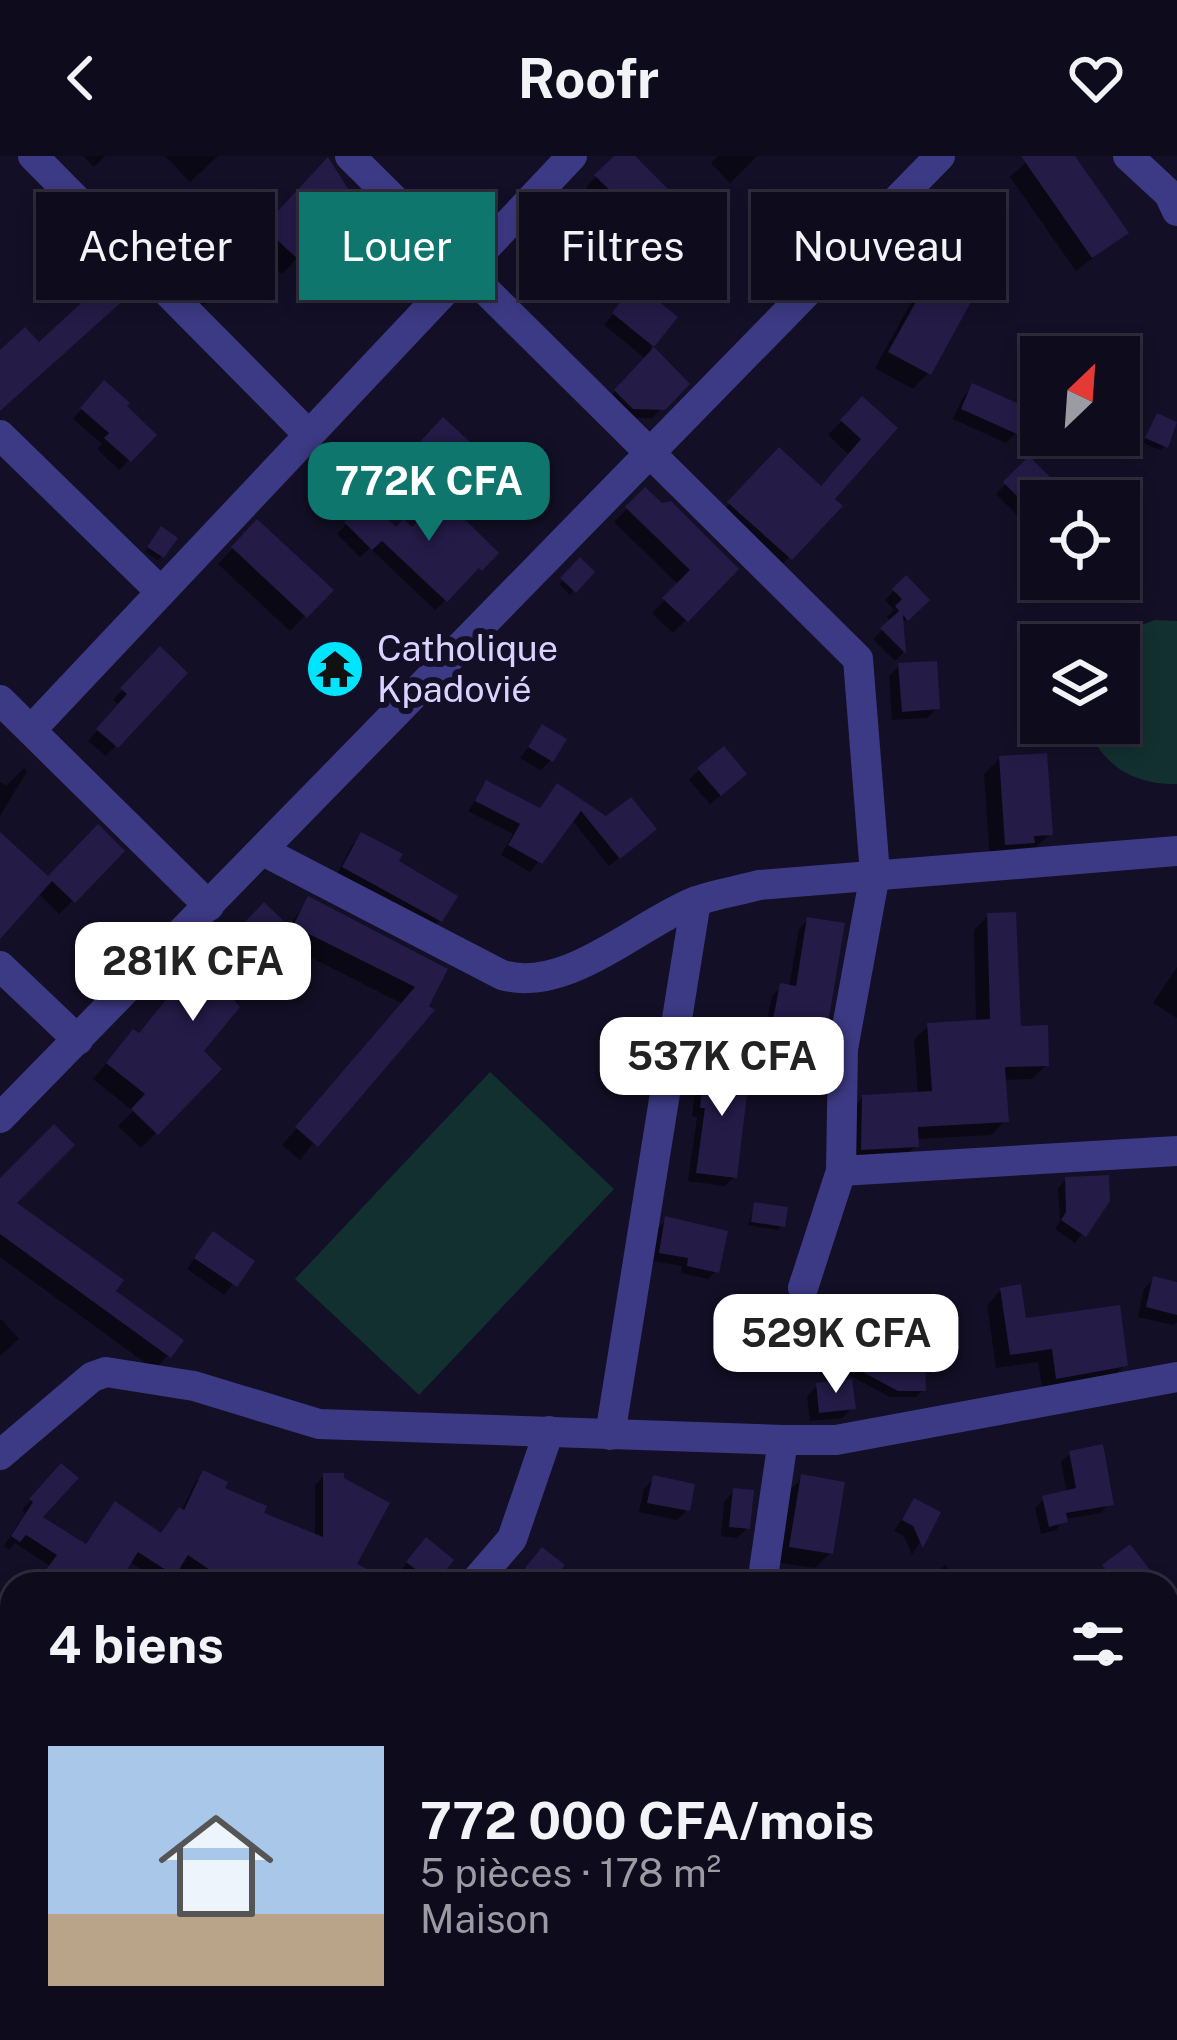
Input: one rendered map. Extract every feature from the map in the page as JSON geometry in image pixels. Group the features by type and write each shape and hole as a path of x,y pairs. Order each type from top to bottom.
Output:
{"street":[{"path":"33,156 309,435"},
{"path":"350,156 386,192"},
{"path":"495,238 572,156"},
{"path":"0,1118 940,156"},
{"path":"1128,156 1174,198"},
{"path":"31,730 437,300"},
{"path":"495,300 858,658 875,874 844,1049 841,1171 802,1288"},
{"path":"0,435 161,592"},
{"path":"0,700 209,906"},
{"path":"263,851 518,980 590,960 696,901 759,885 1177,850"},
{"path":"610,1435 696,901"},
{"path":"0,966 79,1040"},
{"path":"841,1171 1177,1151"},
{"path":"0,1455 92,1377 106,1372 194,1386 320,1424 783,1440 836,1440 1177,1377"},
{"path":"483,1572 512,1539 549,1431"},
{"path":"764,1572 783,1440"}],"green space":[{"path":"1155,620 1177,621 1177,784 1133,776 1110,761 1096,744 1140,744 1140,626"},
{"path":"490,1072 614,1189 419,1395 295,1279"}],"building":[{"path":"614,156 635,156 671,192 612,192 594,175"},
{"path":"1021,156 1075,156 1129,233 1092,258"},
{"path":"328,157 350,192 299,192 299,260 275,238 275,214"},
{"path":"84,300 124,300 0,411 0,350 25,327 39,342"},
{"path":"622,300 657,300 678,317 654,347 612,313"},
{"path":"917,300 972,300 931,375 888,352"},
{"path":"654,347 690,384 665,410 633,409 614,390"},
{"path":"104,380 157,435 131,462 104,438 109,433 80,408"},
{"path":"972,383 1020,405 1019,435 961,409"},
{"path":"862,396 898,428 835,499 843,506 792,560 727,502 779,447 821,486 861,439 840,420"},
{"path":"1157,413 1177,422 1168,448 1145,438"},
{"path":"443,417 472,444 445,473 416,446"},
{"path":"1029,456 1053,480 1020,480 1020,499 1003,482"},
{"path":"645,487 662,503 671,501 739,569 688,622 662,598 690,570 625,507"},
{"path":"442,497 499,553 447,602 382,541 372,550 344,522 368,499 396,527 403,519 412,527"},
{"path":"257,519 334,590 307,618 231,547"},
{"path":"161,526 178,538 164,558 147,547"},
{"path":"580,557 595,572 576,593 560,578"},
{"path":"906,575 930,600 908,621 903,615 906,654 880,628 899,611 895,606 902,599 892,589"},
{"path":"160,646 188,673 118,748 96,729 127,694 120,688"},
{"path":"937,661 940,709 902,712 898,663"},
{"path":"542,724 567,739 553,762 528,747"},
{"path":"724,746 747,774 721,796 697,768"},
{"path":"1047,753 1053,835 1034,836 1035,843 1005,845 999,756"},
{"path":"486,780 540,808 557,783 606,816 631,797 657,829 620,859 581,811 542,864 508,845 520,824 475,801"},
{"path":"98,824 125,851 75,903 52,881 0,939 0,832 48,876"},
{"path":"361,832 403,854 399,861 458,896 442,922 342,867"},
{"path":"308,896 448,969 429,1006 435,1010 318,1147 295,1127 415,987 293,926"},
{"path":"264,902 293,930 230,996 240,1007 204,1051 222,1069 158,1135 131,1109 145,1094 106,1063 133,1029 139,1033 192,968 198,972"},
{"path":"1016,912 1021,1026 1048,1025 1049,1066 1005,1067 1009,1122 918,1127 919,1147 861,1150 862,1095 932,1091 927,1023 990,1019 987,913"},
{"path":"807,917 845,923 825,1041 771,1030 780,983 796,986"},
{"path":"705,1063 750,1069 737,1178 696,1173 705,1108 700,1108"},
{"path":"54,1124 75,1145 17,1203 124,1280 116,1291 184,1340 171,1358 0,1234 0,1178"},
{"path":"1109,1175 1110,1201 1086,1237 1061,1220 1066,1212 1065,1177"},
{"path":"754,1202 788,1207 785,1227 751,1222"},
{"path":"665,1216 728,1231 719,1273 687,1266 688,1258 659,1253"},
{"path":"213,1231 255,1261 237,1287 194,1258"},
{"path":"1153,1276 1177,1282 1177,1315 1146,1307"},
{"path":"1021,1284 1026,1318 1120,1305 1128,1366 1056,1379 1052,1349 1010,1355 1000,1288"},
{"path":"730,1293 771,1300 764,1338 723,1330"},
{"path":"846,1303 882,1321 861,1362 925,1361 926,1391 898,1391 820,1349"},
{"path":"852,1379 856,1409 819,1413 816,1383"},
{"path":"1103,1444 1114,1505 1066,1513 1068,1522 1049,1527 1042,1496 1076,1488 1069,1451"},
{"path":"61,1463 79,1478 43,1517 86,1544 115,1501 161,1533 179,1507 184,1510 203,1470 228,1482 225,1488 267,1506 264,1513 323,1537 323,1473 344,1473 344,1478 390,1503 357,1564 366,1572 213,1572 188,1555 177,1572 169,1572 138,1552 126,1572 46,1572 57,1555 26,1535 20,1542 11,1536 33,1502 29,1499"},
{"path":"801,1474 845,1482 833,1554 789,1547"},
{"path":"653,1475 695,1484 690,1511 647,1503"},
{"path":"733,1488 754,1490 750,1529 729,1527"},
{"path":"914,1498 941,1512 923,1548 913,1526 902,1520"},
{"path":"426,1537 454,1560 444,1572 419,1572 406,1562"},
{"path":"1130,1544 1152,1572 1107,1572 1102,1565"},
{"path":"542,1547 565,1565 559,1572 523,1571"}],"place":[{"name":"Catholique Kpadovié","path":"335,669"}]}
